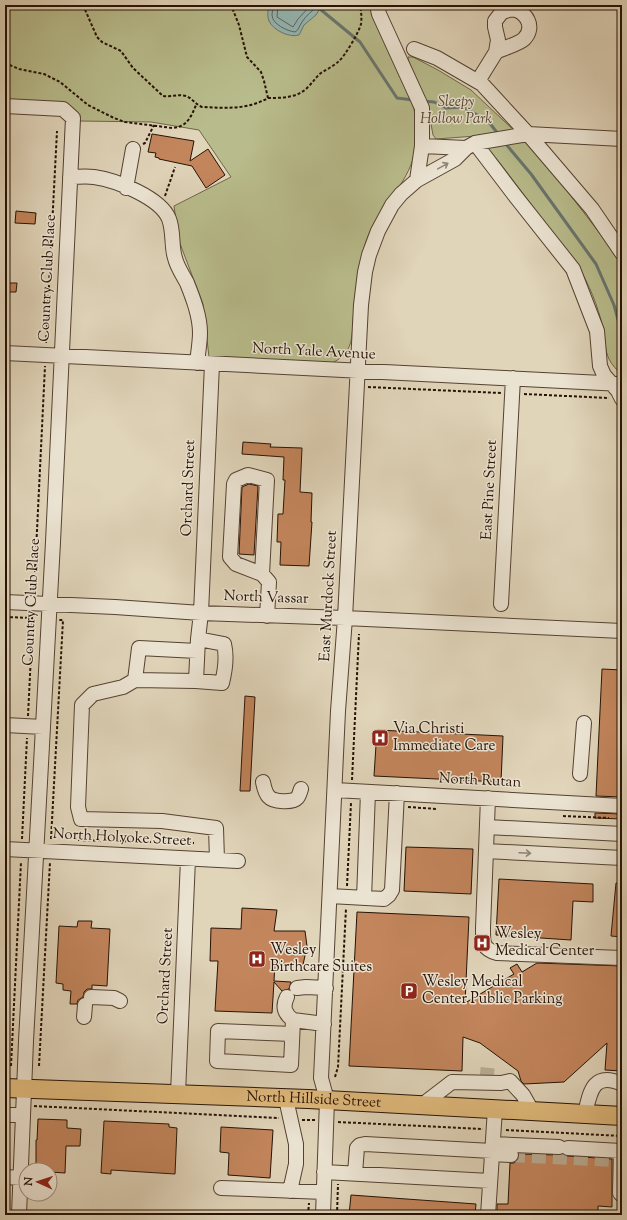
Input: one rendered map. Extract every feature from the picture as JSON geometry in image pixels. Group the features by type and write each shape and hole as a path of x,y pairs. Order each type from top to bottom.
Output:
{"main road":[{"name":"North Hillside Street","path":"5,1088 23,1103 178,1094 327,1100 622,1116"}],"street":[{"path":"377,5 382,21 422,108 422,146 416,180"},
{"path":"414,49 437,58 482,84 528,134 592,209 622,253"},
{"path":"478,81 496,52"},
{"name":"Country Club Place","path":"5,106 63,109 73,118 23,1103 21,1162"},
{"path":"422,146 471,145 528,134 622,139"},
{"path":"471,145 516,197 573,268 597,332 600,366 604,375 616,383 618,391 616,399"},
{"name":"East Murdock Street","path":"323,1215 327,1100 321,1078 338,711 345,618 361,305 365,272 369,255 378,231 392,205 401,194 416,180 455,159 471,145"},
{"path":"126,188 133,149"},
{"path":"70,177 94,177 108,180 156,203 169,218 175,258 187,284 198,316 200,333 197,363"},
{"name":"North Yale Avenue","path":"5,353 44,347 61,356 616,383"},
{"name":"Orchard Street","path":"196,681 201,614 212,364"},
{"name":"East Pine Street","path":"501,604 513,378"},
{"path":"262,574 267,480 248,475 236,480 234,484 230,557 236,564 262,574 269,582 268,616"},
{"name":"North Vassar","path":"5,602 34,604 49,612 115,607 201,614 345,618 622,631"},
{"path":"135,680 139,648 224,644 224,674 222,683 135,680 124,688 93,694 82,705 78,785 78,807 81,819 162,821 216,828 217,860"},
{"path":"580,774 584,723"},
{"path":"5,725 43,727"},
{"path":"263,782 265,790 273,801 293,801 297,799 301,789"},
{"name":"North Rutan","path":"335,790 622,806"},
{"path":"364,898 368,792"},
{"path":"330,896 384,899 389,895 392,890 397,793"},
{"path":"488,798 483,928 485,946 490,951 497,953 621,958"},
{"path":"487,827 622,834"},
{"name":"North Holyoke Street","path":"5,849 238,861"},
{"path":"486,851 622,858"},
{"name":"Orchard Street","path":"178,1094 188,859"},
{"path":"324,1024 293,1027 218,1031 217,1061 291,1064 293,1027 285,1009 285,1002 292,993 306,987 326,988"},
{"path":"87,1006 114,998 120,1001"},
{"path":"422,1105 462,1076 480,1074"},
{"path":"452,1082 501,1083 504,1078 523,1095 532,1111"},
{"path":"585,1114 592,1087 600,1081 613,1080 622,1084"},
{"path":"286,1099 296,1144 296,1164 290,1191"},
{"path":"5,1115 23,1103"},
{"path":"488,1215 495,1109"},
{"path":"356,1173 357,1148 360,1145 365,1144 492,1149 564,1147 618,1150 622,1153 619,1160 620,1193 622,1195"},
{"path":"492,1149 511,1155"},
{"path":"324,1172 490,1181"},
{"path":"5,1177 18,1178"},
{"path":"221,1188 324,1192"},
{"name":"Country Club Place","path":"19,1215 20,1202"}],"path":[{"path":"83,5 97,37 106,45 117,48 121,51 133,68 163,96 186,96 196,105 202,107 239,108 258,104 268,98 293,96 303,92 317,76 340,61 356,35 361,23 360,5"},
{"path":"231,5 239,25 247,58 261,72 268,98"},
{"path":"5,63 23,70 44,74 69,89 88,105 125,122 178,128 189,122 196,105"},
{"path":"133,149 145,143 154,125"},
{"path":"11,1066 34,604 44,347 57,131"},
{"path":"160,206 164,201 175,167"},
{"path":"357,386 616,399"},
{"path":"49,612 63,620"},
{"path":"5,617 33,618"},
{"path":"335,1077 338,1067 359,634"},
{"path":"75,840 194,843"},
{"path":"23,1103 315,1120"},
{"path":"337,1215 339,1172"}],"green space":[{"path":"5,5 372,5 414,109 416,138 415,150 408,171 370,231 363,250 355,301 352,336 348,349 344,355 338,360 329,364 209,357 203,304 179,241 174,206 231,177 199,130 151,122 79,121 5,101"},
{"name":"Sleepy Hollow Park","path":"408,57 413,57 438,70 471,90 537,152 622,262 622,376 607,355 604,332 599,312 589,287 577,264 499,162 476,136 436,139 433,135 427,102"}],"water":[{"path":"269,5 322,5 316,15 304,25 299,35 295,36 278,30 271,24 268,17"}],"building":[{"path":"152,134 194,141 190,161 208,149 225,175 206,188 192,166 159,159 155,157 156,153 148,152"},
{"path":"16,211 36,213 35,224 15,223"},
{"path":"8,283 17,283 16,292 7,292"},
{"path":"243,442 271,444 270,447 302,448 300,492 312,493 309,566 280,565 281,542 277,542 278,514 283,514 285,480 283,480 284,457 242,454"},
{"path":"249,484 258,486 254,555 239,554 242,487"},
{"path":"602,669 622,670 622,797 596,796"},
{"path":"245,696 255,697 250,791 240,791"},
{"path":"377,730 503,736 501,782 374,776"},
{"path":"595,813 622,814 622,819 595,818"},
{"path":"406,847 473,849 471,894 404,891"},
{"path":"499,879 593,884 593,902 573,901 571,940 496,935"},
{"name":"Wesley Medical Center","path":"616,883 622,883 622,937 611,936"},
{"name":"Wesley Birthcare Suites","path":"242,908 277,910 274,931 305,931 307,946 303,965 275,963 274,981 291,982 289,989 282,991 274,982 272,1013 215,1011 218,961 210,961 211,928 241,929"},
{"path":"357,912 469,917 465,1003 514,974 510,968 517,964 522,972 537,963 622,966 622,1071 605,1070 607,1043 564,1082 524,1084 521,1081 518,1071 480,1043 463,1037 462,1071 349,1066"},
{"path":"78,921 92,921 91,928 110,929 107,986 92,985 92,989 87,989 84,992 83,997 78,1000 77,1004 70,1004 71,991 63,990 63,984 56,983 59,926 77,927"},
{"path":"38,1119 67,1120 67,1128 81,1129 80,1146 66,1146 65,1173 58,1173 58,1162 36,1162"},
{"path":"104,1121 169,1124 169,1127 177,1128 175,1174 111,1170 111,1174 101,1173"},
{"path":"221,1127 273,1130 270,1178 228,1175 229,1153 220,1152"},
{"path":"519,1154 563,1155 612,1159 612,1207 598,1206 598,1215 497,1215 497,1204 508,1204 510,1163 514,1163 518,1160"},
{"path":"351,1195 476,1204 475,1215 349,1215"}],"waterway":[{"path":"320,9 360,42 397,98 413,100"},
{"path":"423,101 434,102 446,108 463,107 488,121 499,135"},
{"path":"505,143 531,174 596,264 614,305 622,334"}],"tunnel":[{"path":"480,1074 498,1076"},
{"path":"511,1155 616,1160"}],"place":[{"name":"Via Christi Immediate Care","path":"380,738"},
{"name":"Wesley Medical Center","path":"482,943"},
{"name":"Wesley Birthcare Suites","path":"257,959"},
{"name":"Wesley Medical Center Public Parking","path":"409,991"}]}
